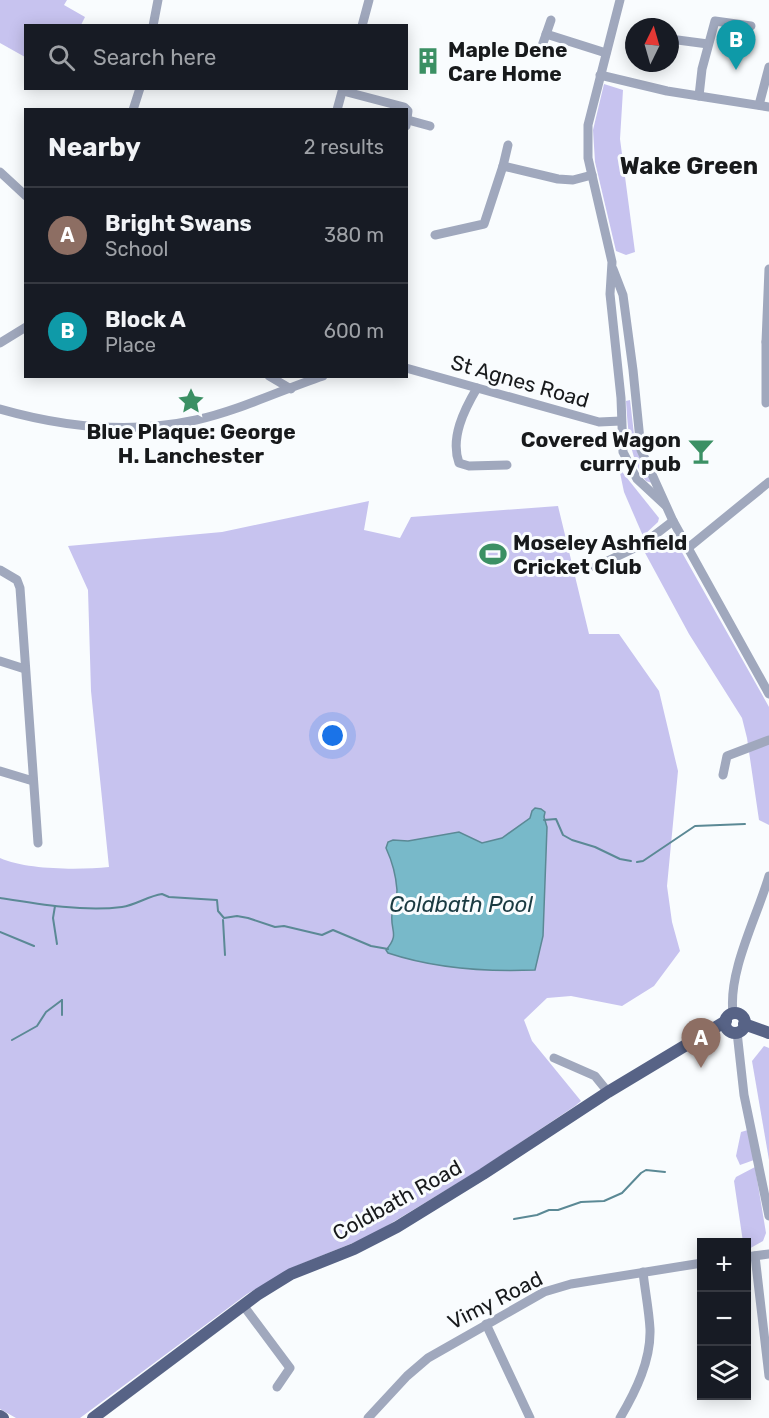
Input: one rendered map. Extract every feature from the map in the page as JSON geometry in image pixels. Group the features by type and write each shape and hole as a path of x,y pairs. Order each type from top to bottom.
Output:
{"main road":[{"path":"729,1017 728,1029 741,1028 769,1033"},
{"name":"Coldbath Road","path":"93,1418 243,1305 291,1274 354,1249 397,1227 729,1017"}],"street":[{"path":"153,24 158,0"},
{"path":"363,24 369,0"},
{"path":"620,0 588,125 588,158 612,267 623,294 641,450 673,521 769,694"},
{"path":"542,46 551,20"},
{"path":"699,96 702,69 715,21 751,26"},
{"path":"546,34 606,53"},
{"path":"679,40 708,44"},
{"path":"600,75 628,83 764,106 769,67"},
{"path":"134,108 139,90"},
{"path":"338,108 343,90"},
{"path":"347,90 406,108"},
{"path":"408,123 430,126"},
{"path":"435,235 484,224 508,145"},
{"path":"503,166 558,179 573,180 592,176"},
{"path":"0,172 24,194"},
{"path":"612,267 610,294 621,398 623,452 637,479 665,505"},
{"path":"766,403 769,269"},
{"path":"0,343 24,328"},
{"name":"St Agnes Road","path":"408,368 599,422 621,421"},
{"path":"272,378 291,389"},
{"path":"0,409 67,425 141,426 196,420 318,378"},
{"path":"477,388 466,406 457,438 456,454 459,463 469,466 507,465"},
{"path":"621,398 636,397"},
{"path":"688,548 769,482"},
{"path":"595,567 643,544 673,521"},
{"path":"0,570 17,580 20,588 38,843"},
{"path":"0,661 25,669"},
{"path":"723,775 728,756 769,741"},
{"path":"0,771 33,781"},
{"path":"729,1017 737,973 769,876"},
{"path":"741,1028 744,1095 769,1216"},
{"path":"554,1059 595,1076 608,1092"},
{"path":"769,1254 751,1256 769,1376"},
{"name":"Vimy Road","path":"368,1418 407,1376 428,1358 544,1292 571,1284 697,1264"},
{"path":"621,1418 639,1383 649,1346 650,1329 643,1272"},
{"path":"243,1305 290,1368 277,1387"},
{"path":"486,1324 530,1418"}],"shaded area":[{"path":"0,0 67,0 64,5 85,17 82,24 24,24 24,56 0,43"},
{"path":"604,84 623,90 620,139 635,252 626,255 616,251 595,162 593,130"},
{"path":"630,400 635,443 652,483 646,481 640,472 633,453 626,401"},
{"path":"619,468 659,518 658,522 643,536 624,492"},
{"path":"369,501 364,530 400,538 411,517 558,506 589,634 619,634 659,691 678,771 667,886 672,922 680,951 654,986 622,1006 571,996 547,998 524,1020 532,1041 581,1101 575,1106 476,1172 370,1236 296,1266 247,1294 80,1418 16,1418 0,1409 0,858 38,867 83,869 109,867 91,691 88,590 68,546 222,532"},
{"path":"671,533 769,707 769,825 759,820 742,718 689,634 644,551"},
{"path":"764,1046 769,1048 769,1160 752,1061"},
{"path":"748,1130 754,1160 740,1165 736,1156 741,1132"},
{"path":"755,1167 766,1233 763,1241 751,1248 751,1238 742,1238 734,1181 736,1177"}],"water":[{"name":"Coldbath Pool","path":"535,808 545,812 547,827 543,936 535,970 442,966 388,953 386,950 394,936 392,914 397,890 396,879 386,848 388,842 459,832 482,843 502,838 530,818"}],"waterway":[{"path":"544,820 556,819 563,835 572,840 595,847 620,859 631,861"},
{"path":"637,862 643,861 695,826 745,824"},
{"path":"0,898 92,909 127,906 162,894 169,897 217,900 218,911 224,918 237,916 275,927 284,926 322,935 333,930 371,946 388,949"},
{"path":"55,906 53,918 57,944"},
{"path":"223,920 225,955"},
{"path":"0,932 34,946"},
{"path":"62,1000 62,1015"},
{"path":"12,1040 37,1026 46,1012 62,1000"},
{"path":"514,1219 537,1215 549,1210 558,1210 581,1202 604,1201 622,1193 646,1170 665,1172"}],"place":[{"name":"Maple Dene Care Home","path":"428,61"},
{"name":"Block A","path":"736,70"},
{"name":"Blue Plaque: George H. Lanchester","path":"191,401"},
{"name":"Covered Wagon curry pub","path":"701,451"},
{"name":"Moseley Ashfield Cricket Club","path":"493,554"},
{"name":"Bright Swans","path":"701,1068"}],"district":[{"name":"Wake Green","path":"689,166"}]}
